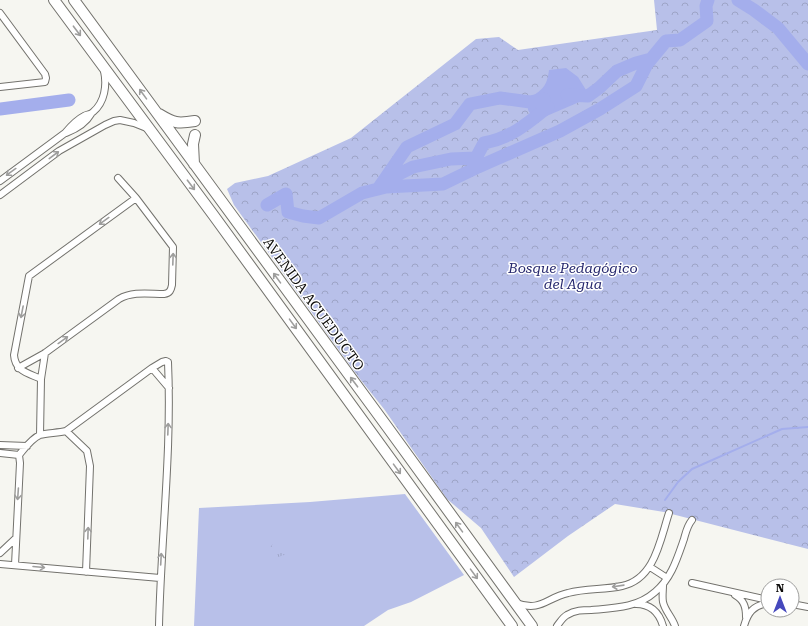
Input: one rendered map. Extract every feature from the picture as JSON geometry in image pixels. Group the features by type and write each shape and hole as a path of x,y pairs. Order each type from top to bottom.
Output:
{"main road":[{"name":"AVENIDA ACUEDUCTO","path":"54,0 512,626"},
{"name":"AVENIDA ACUEDUCTO","path":"74,0 532,626"},
{"path":"156,113 172,122 181,123 195,121"},
{"path":"194,164 193,144 195,135"},
{"path":"375,437 388,428"}],"street":[{"path":"0,13 45,74 46,78 45,82 0,86"},
{"path":"0,181 65,133 73,130 88,119 101,101 105,91 106,80 104,67"},
{"path":"0,195 60,151 114,121 127,121 149,129"},
{"path":"26,162 32,171"},
{"path":"18,368 45,353 126,295 164,294 168,293 170,290 172,285 173,247 136,198 118,178"},
{"path":"41,380 18,368 14,362 14,355 29,276 136,198"},
{"path":"40,435 41,380 45,353"},
{"path":"15,565 15,539 20,463 19,455 40,435 57,434 66,431 152,368 166,361 168,362 169,388 159,626"},
{"path":"152,368 169,388"},
{"path":"66,431 87,451 90,466 86,572"},
{"path":"0,445 27,446"},
{"path":"0,453 19,455"},
{"path":"514,602 528,606 535,606 548,602 561,594 568,592 584,589 622,586 641,577 650,567 658,548 669,513"},
{"path":"557,626 565,616 572,613 624,606 634,604 648,598 663,585 675,565 688,526 692,520"},
{"path":"0,553 15,539"},
{"path":"0,564 160,578"},
{"path":"650,567 667,578"},
{"path":"692,583 760,600"},
{"path":"663,585 663,601 675,626"},
{"path":"730,592 744,603 746,609 744,626"},
{"path":"634,604 650,606 660,617 663,626"},
{"path":"746,617 755,607 760,605"},
{"path":"660,617 668,612"}],"green space":[{"name":"Bosque Pedagógico del Agua","path":"654,0 808,0 808,549 664,512 615,504 568,536 514,577 481,528 447,499 384,409 360,379 234,205 227,189 235,183 268,176 351,138 476,39 499,37 518,50 657,30"},
{"path":"405,494 464,575 411,602 388,610 364,626 194,626 199,508 310,502"},
{"path":"275,542 292,552 251,567"}],"shaded area":[{"path":"566,68 578,77 586,90 584,100 535,121 528,110 528,99 543,88 547,80 549,70"}],"waterway":[{"path":"267,205 286,194 288,212 319,218 362,193 386,187 443,184 560,131 600,109 636,86 647,64 666,41 680,40 707,21 706,6 708,0"},
{"path":"738,0 778,28 808,64"},
{"path":"567,95 588,96 617,71 636,63 651,59"},
{"path":"378,189 407,147 455,124 470,104 500,98 530,102 544,99"},
{"path":"0,109 69,100"},
{"path":"383,182 413,167 451,159 476,158 484,143 494,141 511,134 526,125 548,107"},
{"path":"665,500 678,482 692,469 782,429 808,427"}]}
